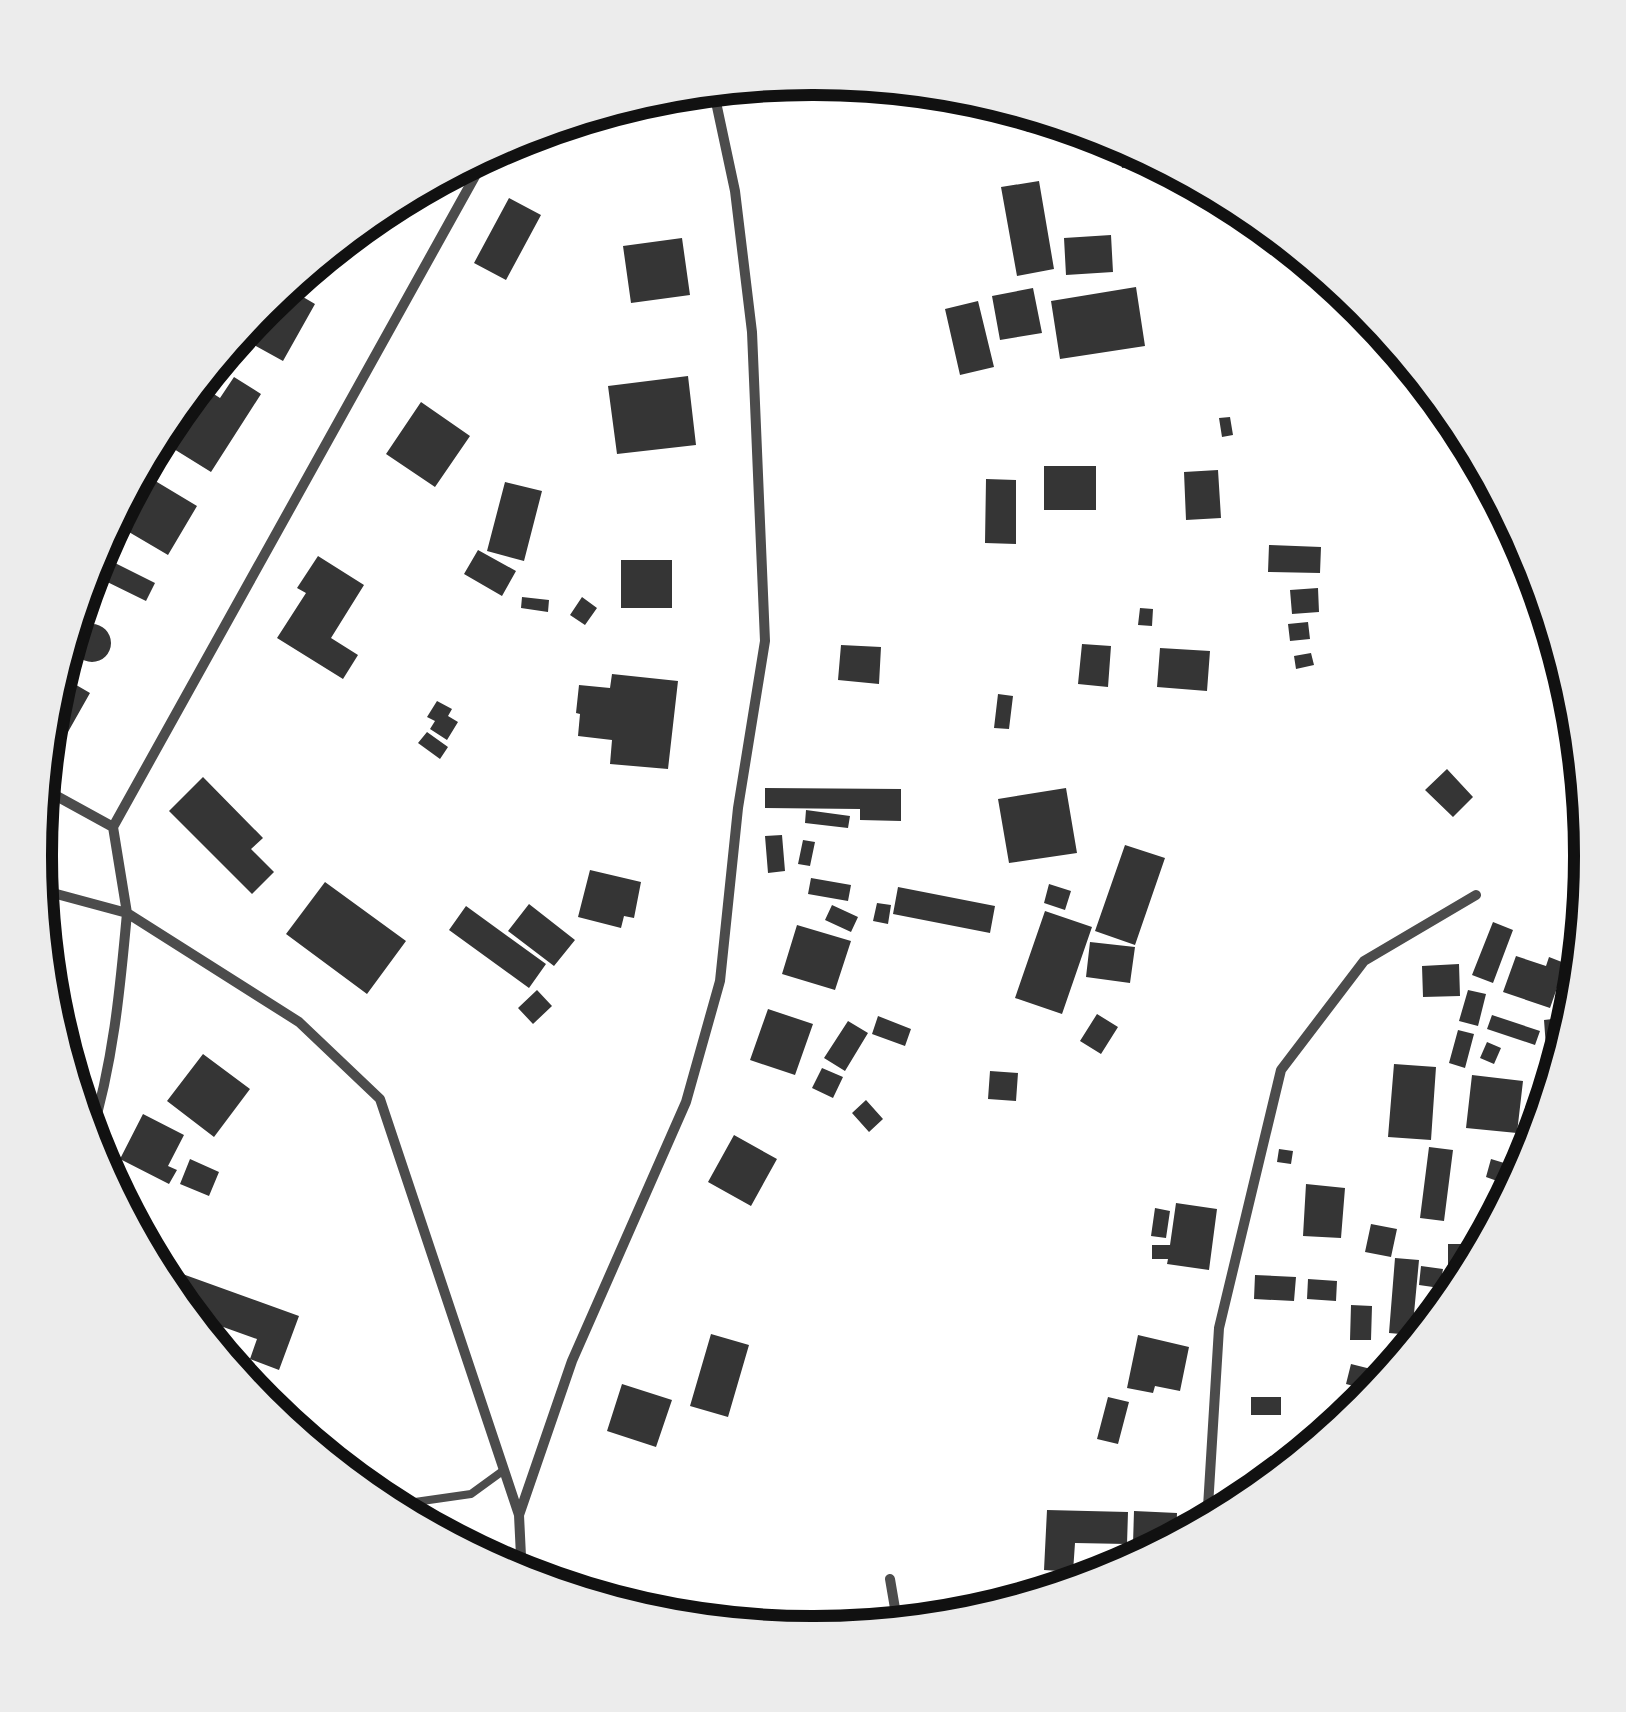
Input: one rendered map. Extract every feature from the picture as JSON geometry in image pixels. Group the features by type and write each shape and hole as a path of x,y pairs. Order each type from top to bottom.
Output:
{"street":[{"path":"519,1514 572,1362 686,1102 720,981 738,808 766,642 752,332 735,191 716,102"},
{"path":"98,1114 119,999 127,914 113,827 477,174"},
{"path":"55,795 113,827"},
{"path":"53,893 127,914 298,1022 380,1099 519,1514 521,1559"},
{"path":"1208,1506 1219,1328 1280,1070 1364,961 1476,895"},
{"path":"890,1579 896,1612"}],"lane":[{"path":"413,1502 471,1494 504,1470"}],"building":[{"path":"1039,181 1054,269 1017,276 1001,187"},
{"path":"509,198 541,215 506,280 474,263"},
{"path":"1111,235 1113,272 1066,275 1064,238"},
{"path":"682,238 690,295 631,303 623,246"},
{"path":"1136,287 1145,346 1060,359 1051,301"},
{"path":"1033,288 1042,333 1000,340 992,296"},
{"path":"300,295 315,304 283,361 252,344"},
{"path":"978,301 994,367 960,375 945,309"},
{"path":"688,376 696,445 617,454 608,386"},
{"path":"234,377 261,394 211,472 172,448 211,392 220,398"},
{"path":"421,402 470,436 435,487 386,454"},
{"path":"1230,417 1233,435 1222,437 1219,418"},
{"path":"1044,466 1096,466 1096,510 1044,510"},
{"path":"1218,470 1221,518 1186,520 1184,472"},
{"path":"152,479 197,506 168,555 126,530"},
{"path":"986,479 1016,480 1016,544 985,543"},
{"path":"505,482 542,491 524,561 487,551"},
{"path":"1269,545 1321,547 1320,573 1268,572"},
{"path":"478,550 516,571 502,596 464,574"},
{"path":"318,556 364,585 331,638 358,655 343,679 277,638 306,593 297,588"},
{"path":"621,560 672,560 672,608 621,608"},
{"path":"112,561 155,583 146,601 104,581"},
{"path":"1318,588 1319,612 1292,614 1290,590"},
{"path":"522,597 549,600 548,612 521,608"},
{"path":"582,597 597,608 585,625 570,615"},
{"path":"1140,608 1153,609 1152,626 1138,625"},
{"path":"1308,622 1310,639 1290,641 1288,624"},
{"path":"89,624 99,625 110,636 106,657 92,662 79,657"},
{"path":"1082,644 1111,646 1108,687 1078,684"},
{"path":"841,645 881,647 879,684 838,680"},
{"path":"1160,648 1210,651 1207,691 1157,687"},
{"path":"1311,653 1314,665 1296,669 1294,656"},
{"path":"612,674 678,681 668,769 610,764 612,740 578,736 579,685 610,688"},
{"path":"73,683 90,693 62,738"},
{"path":"998,694 1013,696 1009,729 994,728"},
{"path":"437,701 452,709 448,716 458,722 447,740 430,729 435,721 427,717"},
{"path":"427,732 448,747 440,759 418,743"},
{"path":"1447,769 1473,797 1453,817 1425,790"},
{"path":"203,777 263,838 251,849 274,872 252,894 169,811"},
{"path":"765,788 901,789 901,821 860,820 860,809 765,808"},
{"path":"1066,788 1077,853 1009,863 998,799"},
{"path":"806,810 850,816 848,828 805,823"},
{"path":"782,835 785,871 768,873 765,836"},
{"path":"803,840 815,842 810,866 798,864"},
{"path":"1125,845 1165,858 1135,945 1095,931"},
{"path":"590,870 641,882 634,918 624,916 621,928 578,917"},
{"path":"811,878 851,885 848,901 808,894"},
{"path":"325,882 406,941 367,994 286,934"},
{"path":"1049,884 1071,891 1065,910 1044,903"},
{"path":"898,887 995,906 990,933 893,914"},
{"path":"877,903 891,905 888,924 873,921"},
{"path":"529,904 575,940 554,966 508,931"},
{"path":"832,905 858,917 851,932 825,920"},
{"path":"466,906 546,964 529,988 449,930"},
{"path":"1045,911 1092,927 1062,1014 1015,998"},
{"path":"1493,922 1513,930 1493,983 1472,975"},
{"path":"797,925 851,941 835,990 782,974"},
{"path":"1090,942 1135,947 1130,983 1086,977"},
{"path":"1516,956 1546,966 1549,957 1566,964 1561,989 1557,988 1550,1008 1503,992"},
{"path":"1459,964 1460,996 1423,997 1422,966"},
{"path":"537,990 552,1006 533,1024 518,1008"},
{"path":"1468,990 1486,994 1478,1026 1459,1021"},
{"path":"768,1009 813,1024 795,1075 750,1060"},
{"path":"1097,1014 1118,1027 1101,1054 1080,1041"},
{"path":"1492,1015 1540,1031 1535,1045 1487,1029"},
{"path":"878,1016 911,1029 905,1046 872,1034"},
{"path":"1556,1019 1549,1047 1546,1047 1544,1020"},
{"path":"848,1021 868,1033 845,1071 824,1058"},
{"path":"1458,1030 1474,1034 1465,1068 1449,1063"},
{"path":"1487,1042 1501,1048 1494,1064 1480,1058"},
{"path":"203,1054 250,1089 214,1137 167,1101"},
{"path":"1394,1064 1436,1067 1431,1140 1388,1137"},
{"path":"822,1068 843,1077 833,1098 812,1088"},
{"path":"990,1071 1018,1073 1016,1101 988,1099"},
{"path":"1472,1075 1523,1081 1517,1133 1466,1128"},
{"path":"866,1100 883,1119 869,1132 852,1113"},
{"path":"143,1114 184,1135 168,1166 177,1170 169,1184 120,1159"},
{"path":"734,1135 777,1159 751,1206 708,1182"},
{"path":"1429,1147 1453,1150 1444,1221 1420,1218"},
{"path":"1279,1149 1293,1151 1291,1164 1277,1162"},
{"path":"190,1159 219,1172 209,1196 180,1184"},
{"path":"1491,1159 1508,1164 1500,1182 1486,1177"},
{"path":"1306,1184 1345,1188 1341,1238 1303,1236"},
{"path":"1176,1203 1217,1209 1209,1270 1167,1264 1168,1259 1152,1259 1152,1245 1170,1245"},
{"path":"1155,1208 1170,1211 1166,1238 1151,1236"},
{"path":"1371,1224 1397,1229 1391,1257 1365,1252"},
{"path":"1448,1244 1467,1244 1449,1272"},
{"path":"1395,1258 1419,1260 1413,1322 1404,1334 1389,1333"},
{"path":"1421,1266 1443,1269 1439,1288 1419,1285"},
{"path":"176,1272 299,1316 279,1370 250,1359 257,1339 214,1324"},
{"path":"1255,1275 1296,1277 1294,1301 1254,1299"},
{"path":"1308,1279 1337,1281 1336,1301 1307,1299"},
{"path":"1351,1305 1372,1306 1371,1340 1350,1340"},
{"path":"711,1334 749,1345 728,1417 690,1406"},
{"path":"1138,1335 1189,1347 1180,1391 1155,1386 1153,1393 1127,1388"},
{"path":"1351,1364 1373,1370 1357,1387 1346,1384"},
{"path":"622,1384 672,1400 656,1447 607,1431"},
{"path":"1108,1397 1129,1402 1118,1444 1097,1439"},
{"path":"1251,1397 1281,1397 1281,1415 1251,1415"},
{"path":"1047,1510 1128,1512 1127,1544 1075,1543 1073,1570 1044,1570"},
{"path":"1134,1511 1177,1513 1177,1524 1133,1544"}]}
